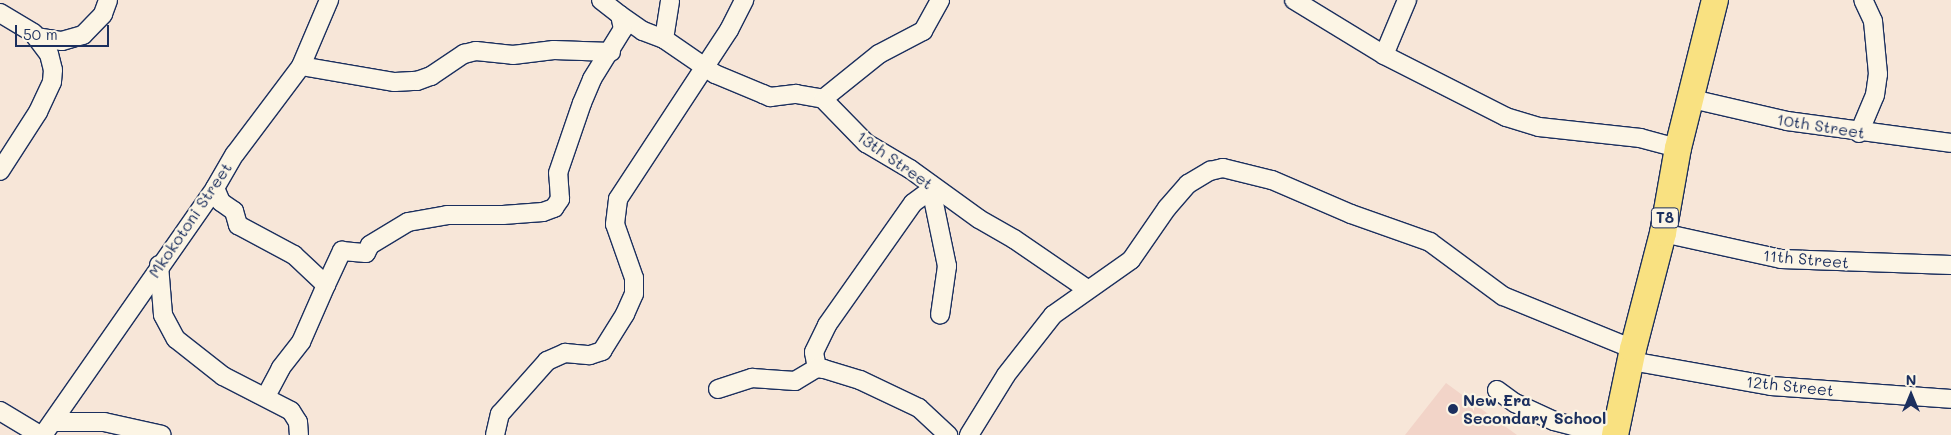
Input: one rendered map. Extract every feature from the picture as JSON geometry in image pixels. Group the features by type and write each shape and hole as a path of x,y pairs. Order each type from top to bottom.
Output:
{"highway":[{"name":"T8","path":"1616,432 1632,355 1663,233 1678,148 1692,98 1714,0"}],"street":[{"path":"36,37 62,41 83,35 103,14 108,0"},
{"name":"Mkokotoni Street","path":"46,431 159,265 215,188 234,154 301,66 329,0"},
{"path":"601,0 643,31 664,39 702,67 770,97 796,94 823,99 842,87 879,54 923,31 940,0"},
{"path":"664,39 670,0"},
{"path":"495,435 500,414 547,361 565,353 590,355 602,351 625,314 634,294 634,278 615,224 618,200 702,67 729,30 744,0"},
{"path":"1294,0 1384,56 1514,120 1539,127 1640,138 1678,148"},
{"path":"1384,56 1407,0"},
{"path":"1859,133 1875,95 1878,74 1872,21 1863,0"},
{"path":"0,13 36,37 49,54 53,70 52,82 6,152 0,171"},
{"path":"266,396 290,354 301,342 342,251 366,253 370,246 408,222 447,214 510,214 554,208 560,199 558,173 592,79 611,52 623,29 620,15"},
{"path":"301,66 395,82 417,81 432,76 464,54 476,51 513,55 554,50 611,52"},
{"name":"10th Street","path":"1692,98 1787,121 1859,133 1951,143"},
{"name":"13th Street","path":"823,99 866,143 1086,289"},
{"name":"12th Street","path":"969,435 1032,339 1053,315 1086,289 1118,272 1131,260 1167,208 1188,184 1210,171 1223,168 1272,180 1350,214 1430,242 1503,296 1632,355 1771,386 1951,398"},
{"path":"931,186 947,266 940,315"},
{"path":"817,368 814,352 828,325 913,203 931,186"},
{"path":"215,188 221,202 234,211 238,225 294,255 326,286"},
{"name":"11th Street","path":"1663,233 1782,259 1951,265"},
{"path":"159,265 163,315 176,339 223,376 291,410 298,422 300,435"},
{"path":"718,390 752,378 795,381 817,368 860,380 919,408 948,435"},
{"path":"1497,390 1521,406 1554,421 1572,426 1616,432"},
{"path":"0,411 46,431 104,422 162,435"}],"shaded area":[{"name":"New Era Secondary School","path":"1446,383 1517,435 1405,435"}],"place":[{"name":"New Era Secondary School","path":"1453,409"}]}
